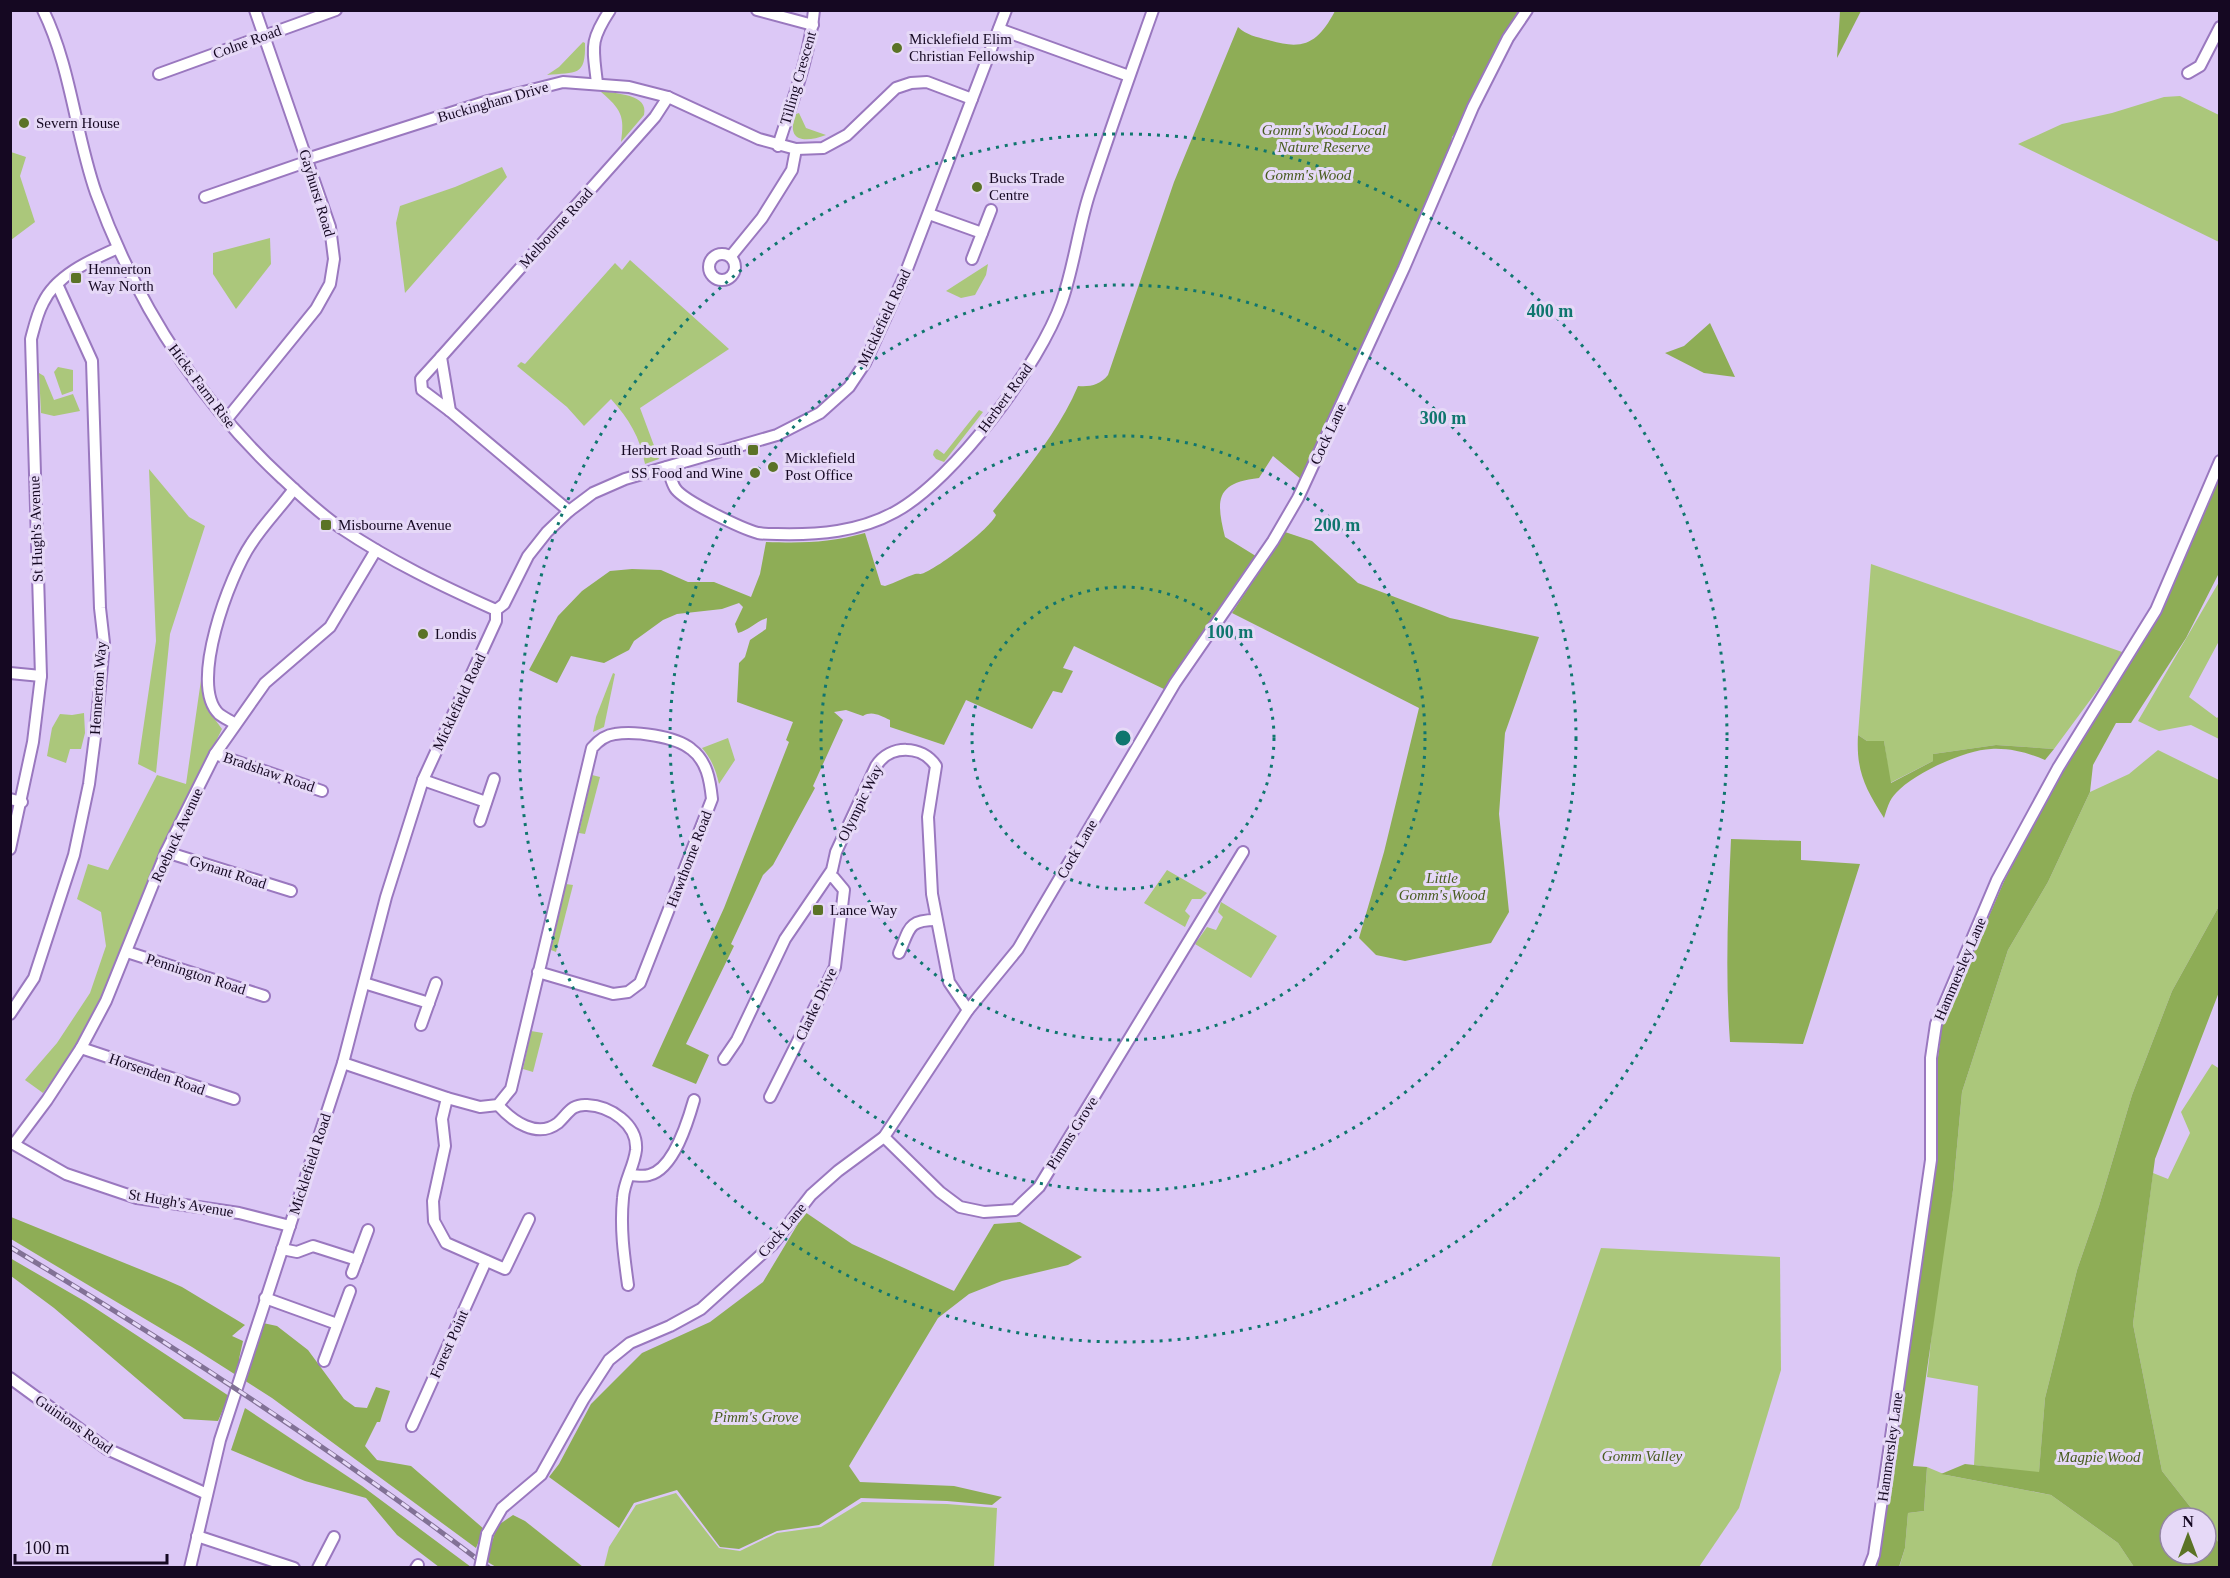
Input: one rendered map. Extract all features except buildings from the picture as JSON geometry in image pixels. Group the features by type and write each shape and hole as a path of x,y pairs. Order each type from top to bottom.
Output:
{"street":[{"name":"Hicks Farm Rise","path":"42,10 60,53 85,155 118,248 162,334 189,374 259,457 338,526 417,574 496,610"},
{"name":"Gayhurst Road","path":"226,420 316,309 330,284 334,259 330,227 255,10"},
{"name":"Colne Road","path":"159,74 336,10"},
{"path":"597,83 593,47 597,31 610,10"},
{"path":"758,10 813,25"},
{"name":"Tilling Crescent","path":"778,146 798,86 813,25 814,10"},
{"name":"Micklefield Road","path":"190,1568 220,1440 343,1063 386,897 423,780 496,621 496,610 504,604 528,556 569,511 593,494 614,484 667,467 777,435 820,413 849,387 865,363 877,338 929,214 1006,10"},
{"name":"Herbert Road","path":"667,467 675,488 683,495 737,525 767,534 816,534 849,530 896,512 927,490 988,423 1034,359 1057,315 1073,264 1086,206 1153,10"},
{"name":"Cock Lane","path":"480,1568 487,1534 502,1508 541,1475 582,1400 609,1360 630,1343 670,1326 701,1309 773,1244 823,1184 884,1137 968,1010 1018,950 1175,684 1273,540 1298,498 1404,268 1473,107 1508,38 1527,10"},
{"path":"2188,73 2200,66 2220,27"},
{"path":"999,29 1129,76"},
{"name":"Buckingham Drive","path":"205,197 310,158 488,101 563,82 629,87 668,97 759,139 778,146 796,149 823,148 847,135 896,88 911,83 927,82 972,99"},
{"name":"Melbourne Road","path":"569,511 422,390 421,379 655,117 668,97"},
{"path":"731,256 762,218 792,170 796,149"},
{"path":"972,259 991,210"},
{"path":"929,214 982,233"},
{"name":"St Hugh's Avenue","path":"10,849 22,802 33,742 41,676 31,339 43,302 57,284 86,263 118,248"},
{"name":"Hennerton Way","path":"10,1014 34,978 74,855 89,784 104,643 100,608 92,361 57,284"},
{"path":"441,357 450,411"},
{"name":"Hammersley Lane","path":"1869,1568 1874,1555 1931,1160 1930,1058 1936,1024 1997,880 2058,768 2156,610 2220,460"},
{"path":"236,724 218,714 209,693 209,656 224,598 250,544 294,489"},
{"name":"Roebuck Avenue","path":"12,1143 47,1101 81,1048 106,1001 166,852 215,754 265,683 330,627 376,550"},
{"path":"10,673 41,676"},
{"name":"Hawthorne Road","path":"498,1105 511,1089 538,972 592,748 608,736 632,734 675,740 691,748 707,771 712,799 640,983 628,992 613,994 538,972"},
{"name":"Olympic Way","path":"724,1059 737,1040 785,939 829,876 836,852 878,763 884,757 898,751 920,752 932,760 936,766 928,817 932,894 949,982 968,1010"},
{"name":"Bradshaw Road","path":"215,754 322,790"},
{"path":"480,821 494,779"},
{"path":"423,780 486,802"},
{"path":"10,799 22,802"},
{"name":"Gynant Road","path":"166,852 291,891"},
{"name":"Pimms Grove","path":"884,1137 940,1192 960,1207 984,1212 1015,1210 1040,1187 1243,852"},
{"name":"Clarke Drive","path":"770,1097 835,967 844,891 834,878 829,876"},
{"path":"899,953 911,926 918,920 936,920"},
{"name":"Pennington Road","path":"127,952 264,996"},
{"path":"364,983 429,1003"},
{"path":"421,1025 436,983"},
{"name":"Horsenden Road","path":"81,1048 234,1100"},
{"path":"343,1063 480,1107 498,1105 510,1119 528,1126 543,1129 556,1124 573,1107 579,1105 610,1111 627,1124 635,1140 636,1149 622,1203 622,1245 628,1285"},
{"path":"447,1098 442,1119 445,1146 433,1202 434,1221 446,1243 505,1269 529,1219"},
{"path":"630,1175 651,1174 667,1161 683,1133 694,1100"},
{"name":"St Hugh's Avenue","path":"12,1143 66,1174 137,1198 239,1213 290,1226"},
{"path":"352,1273 368,1230"},
{"path":"282,1249 297,1252 313,1246 357,1260"},
{"name":"Forest Point","path":"412,1426 486,1261"},
{"path":"324,1361 350,1291"},
{"path":"265,1298 338,1324"},
{"name":"Guinions Road","path":"10,1378 107,1449 207,1494"},
{"path":"197,1536 294,1568"},
{"path":"318,1568 334,1537"}],"green space":[{"name":"Gomm's Wood","path":"1335,11 1524,11 1503,40 1474,93 1460,126 1452,137 1450,151 1436,187 1367,334 1350,381 1339,395 1302,480 1273,456 1259,478 1234,484 1222,496 1220,513 1225,537 1259,558 1166,690 1074,646 1063,668 1073,671 1062,693 1053,691 1032,729 966,700 944,745 890,727 890,720 876,714 863,716 846,710 834,712 843,720 813,786 815,788 773,865 763,875 731,944 734,946 686,1044 709,1055 696,1084 652,1066 724,908 789,742 786,740 793,722 737,702 739,663 745,657 750,640 766,629 767,618 738,633 735,624 743,607 739,603 722,609 677,614 663,620 634,641 629,650 604,663 571,656 557,683 529,670 558,616 582,591 610,571 661,570 688,582 714,582 751,597 760,574 766,542 816,542 865,533 881,585 885,586 915,574 924,573 963,547 992,521 996,515 993,511 1029,467 1051,435 1078,386 1094,385 1108,375 1174,182 1238,27 1260,38 1291,45 1301,44 1316,37"},
{"path":"1840,11 1861,11 1837,58"},
{"path":"583,42 585,43 584,62 577,71 547,75 559,67"},
{"path":"602,91 630,96 642,103 644,108 644,115 621,142 622,119 617,108"},
{"path":"2180,96 2219,115 2219,242 2018,144 2062,124 2112,113 2164,97"},
{"path":"799,113 806,128 826,135 804,139 795,135 793,123 796,114"},
{"path":"11,152 26,157 20,176 35,222 11,240"},
{"path":"502,167 507,177 405,293 396,223 400,206 455,187"},
{"path":"270,238 271,264 236,309 213,274 213,253"},
{"path":"630,260 729,349 640,408 659,459 645,464 633,429 611,399 584,426 567,407 517,366 521,362 525,364 615,263 622,270"},
{"path":"988,264 986,275 975,295 961,298 946,291"},
{"path":"1710,323 1735,377 1704,373 1665,353 1684,346"},
{"path":"58,367 73,370 73,391 62,395 54,372"},
{"path":"39,373 44,376 54,400 73,394 80,411 54,416 41,413"},
{"path":"979,410 983,412 944,462 936,459 933,455 934,451 937,449 944,454"},
{"path":"149,469 189,517 205,526 170,634 156,773 138,764 156,641"},
{"path":"2219,473 2219,573 2186,638 2131,723 2116,723 2093,765 2090,792 2048,882 2008,950 1962,1092 1953,1190 1913,1466 1927,1467 1924,1511 1908,1513 1905,1548 1899,1567 1877,1568 1937,1162 1938,1057 1942,1025 2005,879 2071,755 2129,665 2168,598"},
{"name":"Little Gomm's Wood","path":"1285,532 1312,541 1358,583 1450,618 1539,637 1505,733 1499,814 1509,912 1491,943 1405,961 1376,955 1359,938 1384,852 1419,708 1232,613"},
{"path":"1871,564 2125,653 2054,749 1996,745 1933,754 1933,761 1890,783 1884,741 1867,741 1858,735"},
{"path":"2219,582 2219,641 2189,697 2217,718 2219,716 2219,739 2191,725 2159,731 2138,721"},
{"path":"613,673 615,674 604,727 593,732 596,717"},
{"path":"201,680 208,710 222,729 162,851 124,955 75,1048 43,1093 25,1080 57,1043 90,993 106,946 101,912 77,899 88,864 108,870 157,775 186,784"},
{"path":"84,713 85,733 81,749 70,749 66,763 47,756 52,728 60,714"},
{"path":"1858,735 1867,741 1884,741 1891,783 1933,761 1933,754 1996,745 2054,749 2045,760 2005,749 1980,750 1954,758 1904,785 1888,805 1884,818 1863,779 1860,769"},
{"path":"728,738 735,760 719,784 713,764 702,748"},
{"path":"2158,750 2219,780 2219,906 2172,991 2132,1095 2077,1270 2045,1398 2039,1473 1974,1465 1978,1386 1927,1377 1940,1262 1953,1190 1962,1092 2008,950 2048,882 2090,792 2129,774"},
{"path":"592,775 600,777 585,834 579,833"},
{"path":"1731,839 1801,841 1801,860 1860,864 1803,1044 1730,1042 1727,966"},
{"path":"1167,870 1207,893 1201,899 1192,899 1185,911 1190,916 1185,927 1144,903"},
{"path":"566,884 573,885 556,952 551,950"},
{"path":"1221,902 1277,936 1251,978 1195,944 1207,927 1216,930 1223,917 1218,912"},
{"name":"Magpie Wood","path":"2219,906 2219,992 2155,1159 2133,1324 2162,1471 2190,1506 2158,1506 2158,1566 2218,1566 2218,1542 2219,1567 2134,1567 2118,1543 2051,1495 1941,1474 1965,1464 2039,1472 2045,1398 2077,1270 2132,1095 2172,991"},
{"path":"531,1031 543,1033 533,1072 523,1069"},
{"path":"2212,1064 2220,1069 2219,1543 2218,1506 2190,1506 2162,1471 2133,1324 2153,1173 2168,1179 2190,1133 2181,1112"},
{"name":"Pimm's Grove","path":"805,1212 852,1244 954,1291 994,1224 1020,1222 1082,1257 1068,1265 1002,1281 969,1294 938,1318 849,1466 860,1482 954,1486 1002,1497 992,1505 861,1498 819,1525 777,1531 739,1549 720,1547 677,1490 634,1503 619,1528 549,1477 559,1464 591,1404 642,1353 710,1322 763,1282"},
{"path":"11,1217 182,1287 245,1325 232,1336 243,1341 239,1359 249,1365 263,1323 277,1326 308,1350 344,1399 355,1407 367,1408 376,1387 390,1391 380,1422 377,1422 365,1446 377,1460 411,1466 484,1529 476,1548 272,1398 192,1347 11,1239"},
{"name":"Gomm Valley","path":"1601,1248 1780,1257 1781,1370 1739,1508 1699,1567 1491,1567"},
{"path":"10,1258 86,1302 229,1396 218,1421 184,1419 54,1308 11,1276"},
{"path":"245,1408 362,1486 471,1567 439,1567 397,1535 366,1498 305,1481 231,1450"},
{"path":"1927,1467 1946,1475 2051,1495 2118,1543 2134,1567 1899,1568 1905,1548 1908,1513 1924,1511"},
{"path":"676,1493 719,1548 740,1551 777,1533 821,1527 862,1502 997,1508 994,1567 604,1567 609,1547 636,1505"},
{"path":"513,1515 525,1521 583,1567 496,1567 486,1561 497,1526"}],"railway":[{"path":"10,1247 133,1322 314,1441 489,1568"}],"place":[{"name":"Micklefield Elim Christian Fellowship","path":"897,48"},
{"name":"Severn House","path":"24,123"},
{"name":"Bucks Trade Centre","path":"977,187"},
{"name":"Hennerton Way North","path":"76,278"},
{"name":"Herbert Road South","path":"753,450"},
{"name":"Micklefield Post Office","path":"773,467"},
{"name":"SS Food and Wine","path":"755,473"},
{"name":"Misbourne Avenue","path":"326,525"},
{"name":"Londis","path":"423,634"},
{"name":"Lance Way","path":"818,910"}],"park label":[{"name":"Gomm's Wood Local Nature Reserve","path":"1324,138"}]}
